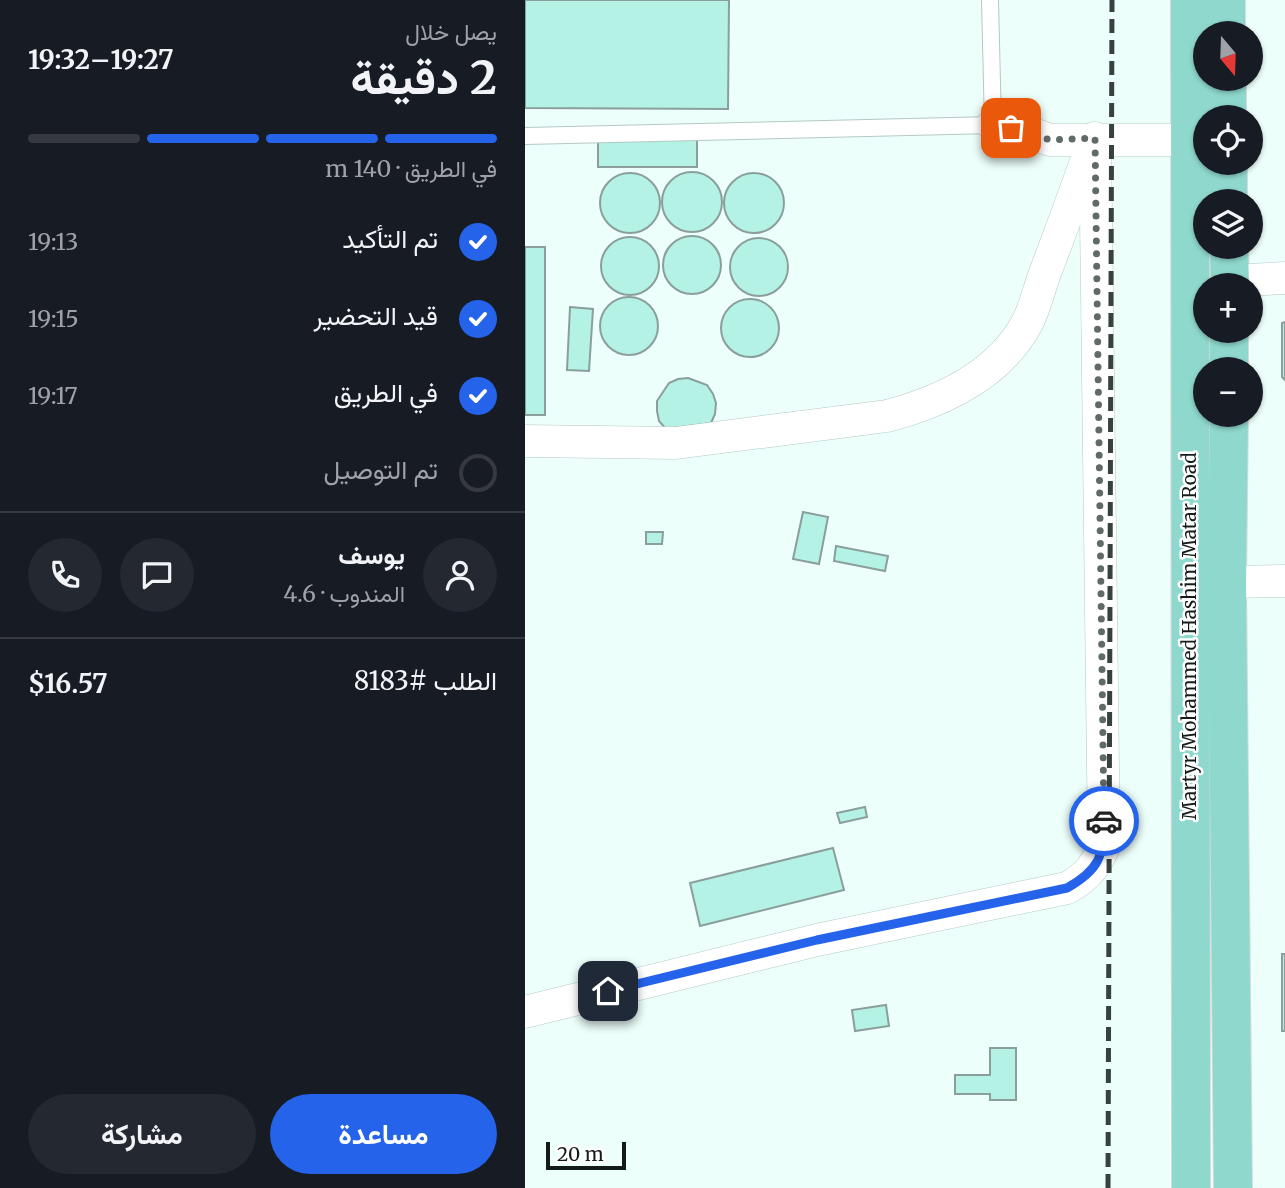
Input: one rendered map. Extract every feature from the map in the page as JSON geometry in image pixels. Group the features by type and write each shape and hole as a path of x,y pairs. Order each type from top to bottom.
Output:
{"main road":[{"name":"Martyr Mohammed Hashim Matar Road","path":"1190,0 1196,105"},
{"path":"1226,0 1226,21"},
{"name":"Martyr Mohammed Hashim Matar Road","path":"1191,1188 1198,175"},
{"name":"Martyr Mohammed Hashim Matar Road","path":"1229,427 1227,582 1233,1188"}],"street":[{"path":"993,125 1028,132 1050,140 1193,140"},
{"path":"525,441 676,443 887,416 920,408 951,394 981,375 1006,351 1027,324 1095,138"},
{"path":"525,1012 817,940 1067,888 1090,872 1098,860 1104,846 1095,138"},
{"path":"1230,271 1285,278"},
{"path":"1227,582 1285,581"}],"lane":[{"path":"525,136 993,125 990,0"}],"building":[{"path":"525,0 729,0 728,109 525,108"},
{"path":"598,138 697,138 697,167 598,167"},
{"path":"692,172 713,181 722,202 713,223 692,232 671,223 662,202 671,181"},
{"path":"630,173 651,182 660,203 651,224 630,233 609,224 600,203 609,182"},
{"path":"754,173 775,182 784,203 775,224 754,233 733,224 724,203 733,182"},
{"path":"686,236 698,236 708,240 717,249 721,271 713,286 698,294 686,294 676,290 667,281 663,271 663,259 667,249 676,240"},
{"path":"624,237 636,237 651,245 659,260 659,272 651,287 636,295 624,295 609,287 601,272 601,260 609,245"},
{"path":"753,238 765,238 780,246 788,261 788,273 780,288 765,296 753,296 738,288 730,273 730,261 738,246"},
{"path":"525,247 545,247 545,415 525,415"},
{"path":"623,297 635,297 650,305 658,320 658,332 650,347 635,355 623,355 608,347 600,332 600,320 608,305"},
{"path":"744,299 756,299 771,307 779,322 779,334 771,349 756,357 744,357 729,349 721,334 721,322 729,307"},
{"path":"570,307 593,309 589,371 567,370"},
{"path":"1285,322 1285,380 1282,377 1282,323"},
{"path":"688,378 707,385 716,403 715,414 711,423 666,429 659,421 657,401 669,383"},
{"path":"803,512 828,517 819,564 793,559"},
{"path":"646,532 663,532 662,544 646,544"},
{"path":"836,546 888,556 885,571 834,561"},
{"path":"865,807 867,817 840,823 837,813"},
{"path":"833,848 844,890 700,926 690,883"},
{"path":"1282,954 1285,954 1285,1031 1282,1031"},
{"path":"886,1005 889,1026 855,1031 852,1010"},
{"path":"990,1048 1016,1048 1016,1100 990,1100 990,1094 955,1094 955,1075 990,1075"}],"railway":[{"path":"1108,1188 1112,0"}],"way so far":[{"path":"1011,128 1050,140 1095,138 1104,821"}],"route":[{"path":"608,991 817,940 1067,888 1090,872 1098,860 1104,846 1104,821"}]}
